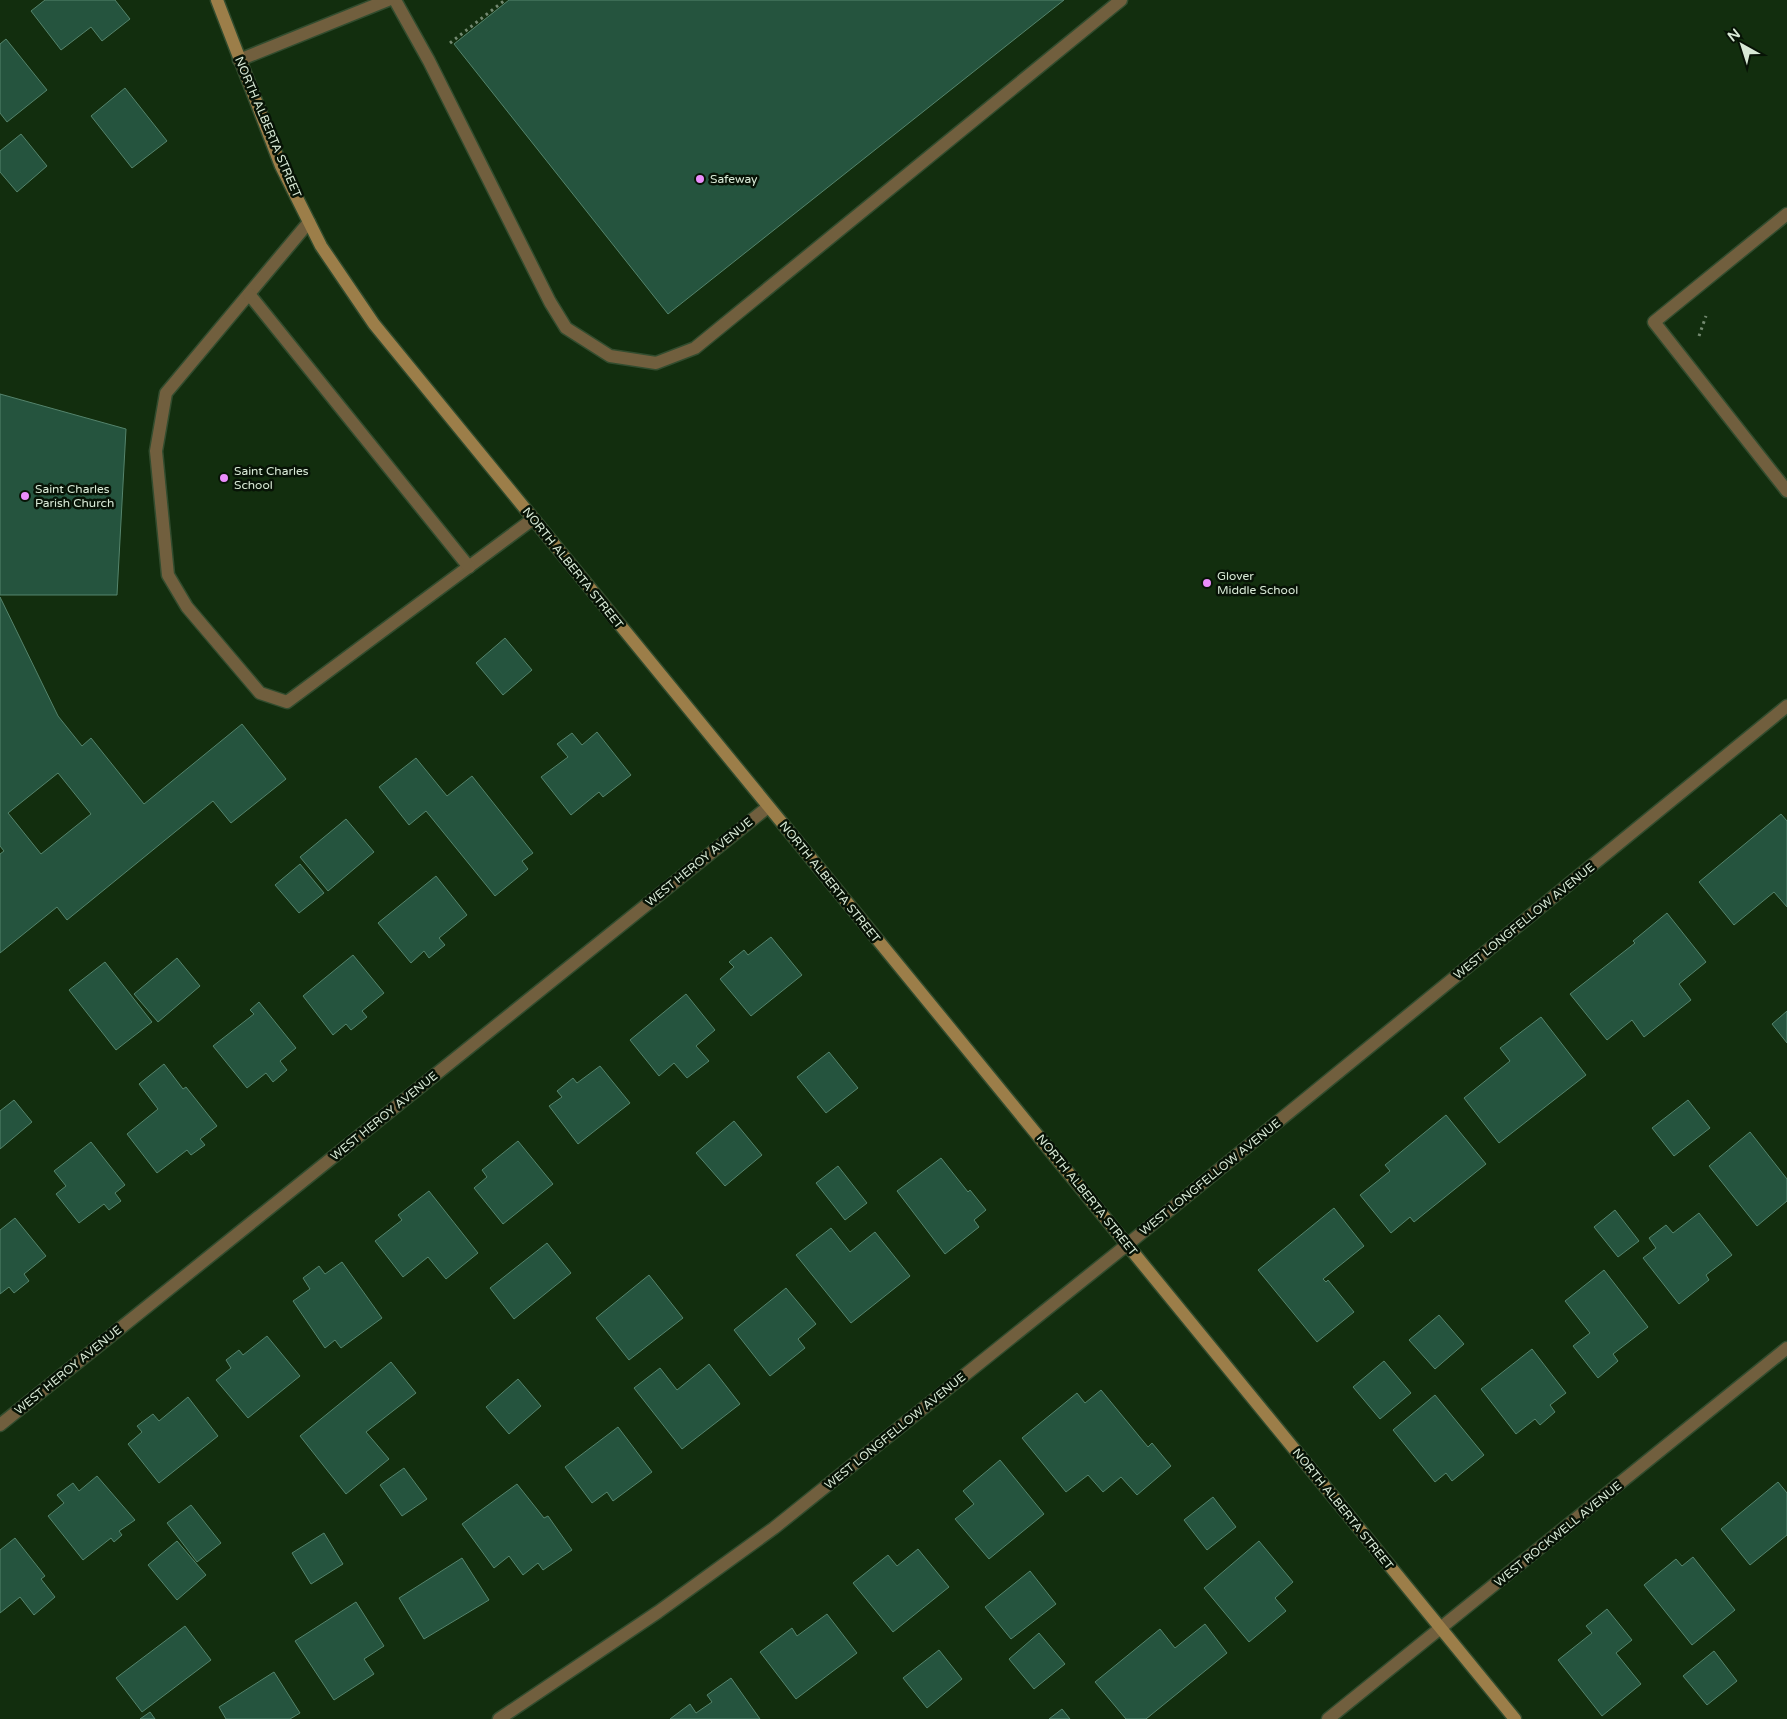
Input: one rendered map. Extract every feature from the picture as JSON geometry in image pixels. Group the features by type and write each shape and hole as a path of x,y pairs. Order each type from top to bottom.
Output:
{"main road":[{"name":"NORTH ALBERTA STREET","path":"217,0 281,166 320,246 374,324 1515,1719"}],"street":[{"path":"239,60 388,0"},
{"path":"395,0 429,61 550,302 566,328 610,356 656,363 695,348 1121,0"},
{"path":"1787,214 1654,322 1787,491"},
{"path":"309,222 166,393 156,451 168,575 187,607 260,693 287,702 533,519"},
{"path":"249,294 468,567"},
{"name":"WEST LONGFELLOW AVENUE","path":"498,1719 658,1612 774,1528 1128,1244 1787,706"},
{"name":"WEST HEROY AVENUE","path":"0,1426 768,807"},
{"name":"WEST ROCKWELL AVENUE","path":"1328,1719 1787,1348"}],"path":[{"path":"429,61 505,0"},
{"path":"1698,338 1709,309"}],"building":[{"path":"45,0 115,0 130,19 102,41 91,27 61,50 31,11"},
{"name":"Safeway","path":"509,0 1064,0 668,314 454,44"},
{"path":"6,39 47,90 7,122 0,113 0,44"},
{"path":"125,88 167,141 132,168 91,116"},
{"path":"21,134 47,166 17,192 0,172 0,151"},
{"path":"0,394 126,429 117,595 0,595"},
{"path":"0,597 58,716 82,746 91,738 144,804 242,724 286,779 231,823 213,801 67,920 57,907 0,953 0,854 4,851 0,846","holes":["58,773 91,814 41,854 8,813"]},
{"path":"505,638 532,670 503,695 476,663"},
{"path":"597,732 631,775 603,797 599,792 571,815 541,777 568,757 557,744 572,733 582,745"},
{"path":"416,758 447,796 472,776 533,853 522,861 528,869 495,896 426,811 409,825 379,787"},
{"path":"1781,814 1787,821 1787,907 1774,892 1734,925 1699,882"},
{"path":"346,819 374,852 328,891 300,857"},
{"path":"300,864 324,893 299,913 275,885"},
{"path":"436,876 467,915 439,938 445,945 429,958 424,951 411,963 378,923"},
{"path":"1667,913 1706,962 1679,984 1691,1000 1644,1037 1632,1020 1607,1040 1570,994 1635,943 1633,941"},
{"path":"771,937 802,975 751,1016 720,979 734,967 729,962 744,950 748,955"},
{"path":"353,955 384,993 362,1011 367,1017 351,1030 346,1024 333,1035 303,996"},
{"path":"177,958 200,986 158,1022 134,994"},
{"path":"105,962 152,1022 116,1050 69,990"},
{"path":"686,994 715,1030 696,1046 709,1061 687,1078 674,1063 659,1076 630,1040"},
{"path":"259,1002 296,1048 280,1061 287,1070 273,1082 266,1073 247,1088 213,1046 254,1014 250,1010"},
{"path":"1787,1011 1787,1043 1772,1024"},
{"path":"1541,1017 1586,1075 1499,1143 1464,1098 1510,1061 1500,1048"},
{"path":"829,1052 858,1088 826,1113 797,1077"},
{"path":"164,1064 183,1089 186,1087 217,1126 200,1139 205,1145 191,1155 187,1150 157,1173 127,1134 158,1109 139,1084"},
{"path":"600,1066 630,1103 578,1144 549,1106 562,1097 557,1091 573,1078 577,1083"},
{"path":"14,1100 32,1122 0,1149 0,1111"},
{"path":"1688,1100 1710,1128 1674,1156 1652,1128"},
{"path":"1446,1115 1486,1164 1414,1222 1410,1217 1391,1233 1360,1195 1390,1171 1385,1165"},
{"path":"734,1121 762,1155 725,1186 696,1153"},
{"path":"1750,1132 1787,1179 1787,1201 1757,1226 1709,1166"},
{"path":"518,1141 553,1184 503,1224 474,1188 487,1177 482,1170"},
{"path":"91,1142 125,1185 115,1193 121,1201 109,1210 104,1204 79,1223 56,1194 66,1186 54,1171"},
{"path":"941,1158 968,1192 970,1190 986,1210 974,1220 979,1227 945,1254 897,1191"},
{"path":"838,1166 867,1203 845,1220 816,1183"},
{"path":"429,1191 478,1253 446,1279 428,1257 403,1277 375,1241 402,1220 398,1215"},
{"path":"1334,1208 1364,1246 1323,1279 1326,1282 1328,1280 1354,1312 1317,1342 1258,1270"},
{"path":"1615,1210 1639,1241 1618,1257 1594,1227"},
{"path":"1699,1213 1732,1255 1706,1275 1709,1280 1679,1304 1643,1258 1656,1248 1649,1238 1666,1225 1673,1233"},
{"path":"15,1218 46,1256 24,1274 29,1281 14,1293 9,1287 0,1294 0,1230"},
{"path":"831,1228 850,1252 875,1232 910,1276 851,1323 796,1255"},
{"path":"547,1243 571,1273 514,1319 490,1288"},
{"path":"342,1262 382,1318 341,1348 335,1340 325,1348 293,1301 310,1289 303,1278 319,1266 325,1274"},
{"path":"1604,1270 1648,1327 1613,1354 1618,1361 1598,1378 1573,1346 1590,1333 1565,1301"},
{"path":"649,1275 683,1318 629,1360 596,1318"},
{"path":"786,1288 816,1324 798,1339 805,1348 770,1376 734,1330"},
{"path":"1439,1315 1464,1344 1435,1369 1409,1340"},
{"path":"267,1336 300,1376 248,1418 216,1380 231,1368 226,1360 239,1350 243,1355"},
{"path":"1532,1349 1566,1393 1550,1405 1555,1412 1540,1425 1535,1419 1516,1434 1481,1389"},
{"path":"1384,1361 1411,1393 1380,1419 1353,1387"},
{"path":"391,1362 416,1393 366,1432 389,1459 346,1494 300,1436"},
{"path":"709,1364 740,1404 682,1449 634,1388 660,1368 677,1390"},
{"path":"518,1379 541,1406 509,1434 486,1407"},
{"path":"1101,1390 1148,1447 1152,1443 1171,1466 1137,1495 1121,1477 1103,1492 1088,1475 1066,1492 1022,1438 1077,1393 1085,1403"},
{"path":"1435,1395 1484,1455 1452,1481 1446,1473 1435,1482 1393,1430"},
{"path":"188,1397 218,1436 159,1483 128,1444 142,1432 137,1426 153,1414 159,1421"},
{"path":"618,1427 652,1472 613,1501 607,1492 592,1503 565,1467"},
{"path":"1000,1460 1044,1514 989,1559 955,1519 974,1504 963,1491"},
{"path":"404,1468 427,1499 402,1516 380,1485"},
{"path":"97,1476 135,1520 119,1531 122,1535 114,1542 111,1538 83,1560 48,1516 64,1503 57,1495 73,1483 79,1491"},
{"path":"1778,1482 1787,1493 1787,1535 1750,1565 1721,1529"},
{"path":"517,1484 544,1518 548,1516 572,1550 543,1570 538,1563 523,1575 509,1556 494,1568 462,1524"},
{"path":"1213,1497 1236,1527 1207,1550 1184,1520"},
{"path":"191,1505 221,1543 197,1562 167,1523"},
{"path":"324,1533 343,1564 311,1584 292,1553"},
{"path":"15,1538 45,1576 41,1579 55,1597 34,1615 20,1597 0,1613 0,1550"},
{"path":"177,1541 206,1575 177,1600 148,1565"},
{"path":"1259,1541 1293,1582 1275,1598 1286,1611 1249,1642 1204,1588"},
{"path":"918,1549 949,1587 893,1632 853,1583 888,1555 897,1566"},
{"path":"1693,1557 1735,1610 1692,1645 1644,1585 1676,1559 1682,1566"},
{"path":"462,1558 489,1600 424,1639 399,1598"},
{"path":"1030,1571 1056,1604 1011,1639 985,1607"},
{"path":"356,1602 384,1646 364,1659 374,1674 334,1700 295,1641"},
{"path":"1607,1609 1632,1640 1616,1653 1641,1684 1602,1716 1558,1660 1592,1633 1586,1626"},
{"path":"827,1614 857,1653 796,1699 760,1652 792,1628 797,1636"},
{"path":"1205,1624 1227,1653 1146,1719 1126,1719 1095,1682 1160,1629 1175,1648"},
{"path":"185,1626 211,1660 142,1712 116,1678"},
{"path":"1039,1633 1065,1664 1034,1689 1009,1659"},
{"path":"939,1650 962,1679 927,1708 903,1678"},
{"path":"1714,1651 1737,1681 1707,1705 1683,1676"},
{"path":"274,1672 300,1713 290,1719 226,1719 219,1707"},
{"path":"731,1678 760,1719 670,1719 690,1704 696,1713 712,1702 707,1695"},
{"path":"1062,1709 1070,1719 1049,1719"},
{"path":"150,1712 155,1719 140,1719"}],"place":[{"name":"Safeway","path":"700,179"},
{"name":"Saint Charles School","path":"224,478"},
{"name":"Saint Charles Parish Church","path":"25,496"},
{"name":"Glover Middle School","path":"1207,583"}]}
